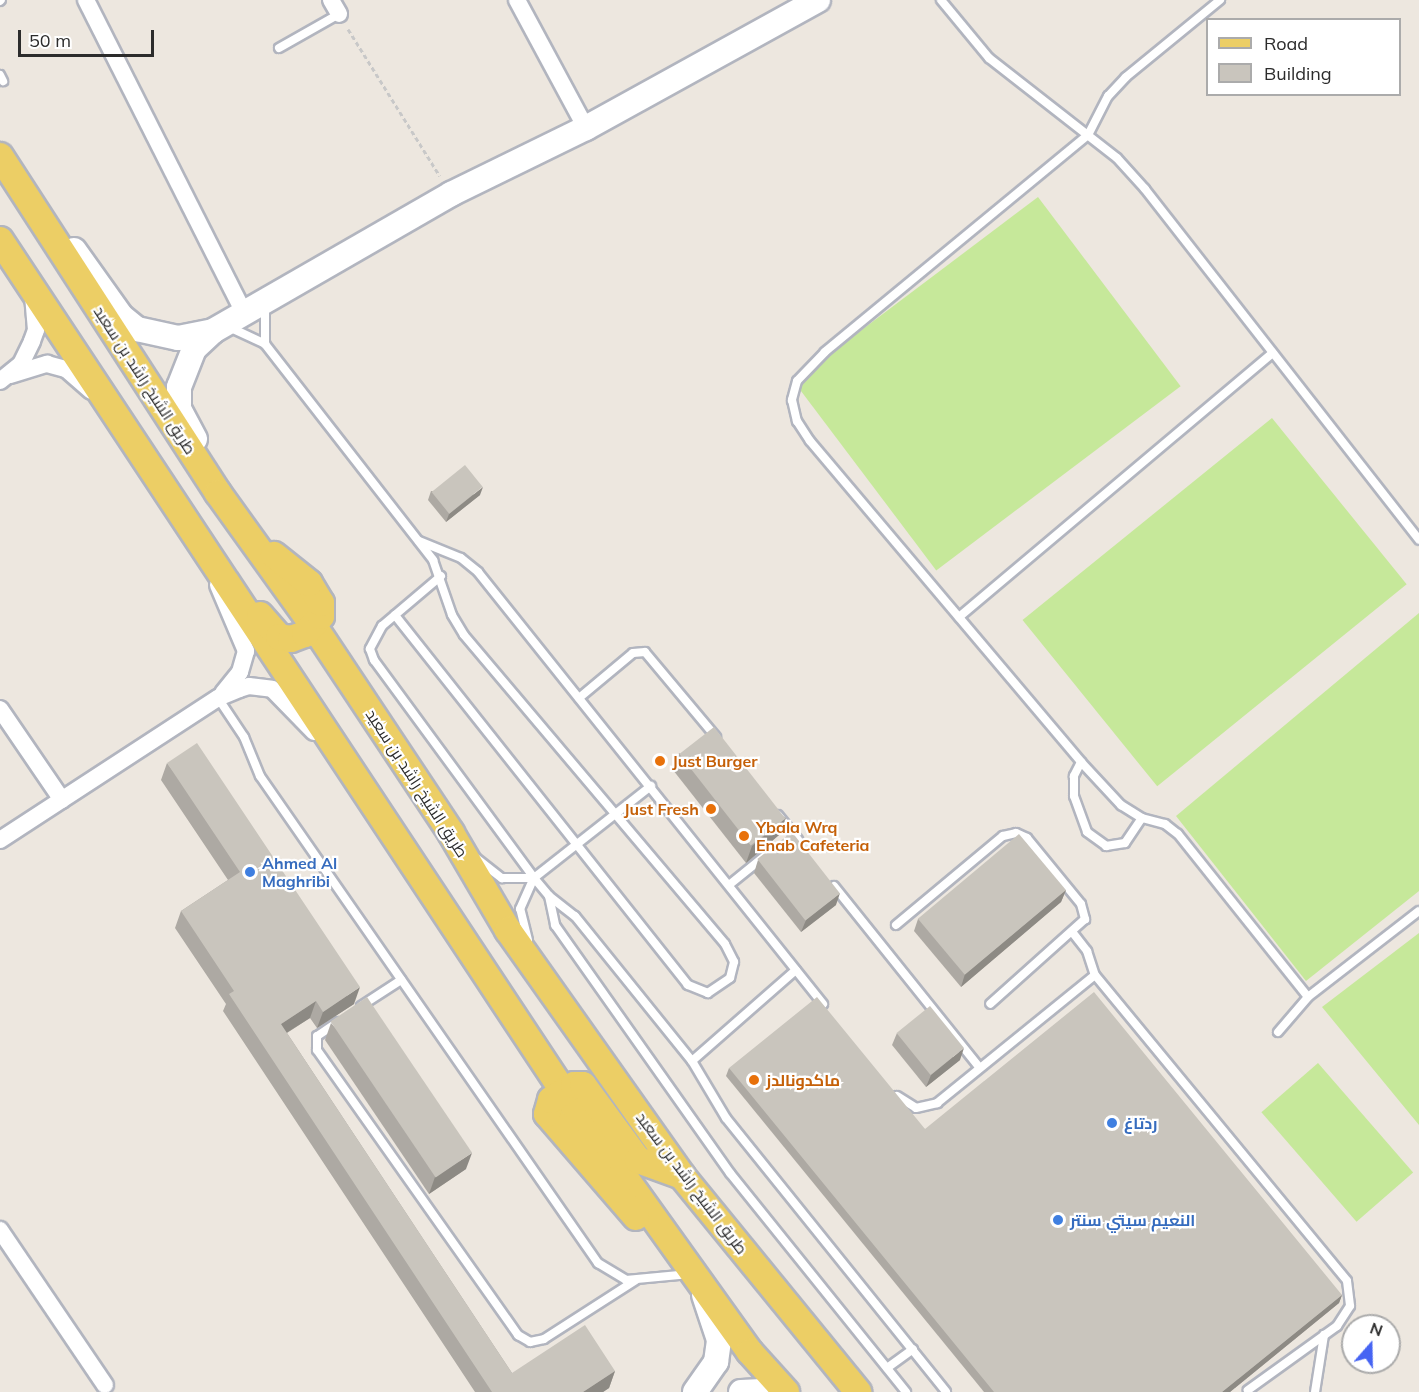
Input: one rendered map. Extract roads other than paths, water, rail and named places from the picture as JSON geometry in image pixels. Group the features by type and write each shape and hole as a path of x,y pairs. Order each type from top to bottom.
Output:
{"main road":[{"name":"طريق الشيخ راشد بن سعيد","path":"0,156 218,493 313,625 451,833 508,930 682,1176 858,1392"},
{"path":"0,240 563,1092 750,1352 784,1391"},
{"path":"211,559 279,637 291,639 313,625"},
{"path":"563,1092 574,1085 583,1085 638,1160 682,1176"}],"street":[{"path":"86,0 243,311"},
{"path":"517,0 586,128"},
{"path":"218,493 212,468 183,419 178,400 188,359 218,328 243,311 451,194 586,128 818,0"},
{"path":"44,224 66,240 121,316 137,330 178,338 218,328"},
{"path":"5,378 21,364 36,330 33,290"},
{"path":"5,378 38,365 57,365 107,404"},
{"path":"211,559 218,586 246,651 240,672 218,698"},
{"path":"0,840 218,698 249,686 272,689 344,758"},
{"path":"0,709 63,800"},
{"path":"0,1230 108,1388"},
{"path":"694,1273 719,1340 716,1362 695,1392"},
{"path":"741,1392 784,1391"}],"lane":[{"path":"941,0 988,58 1088,135 1146,189 1419,540"},
{"path":"1220,0 1126,77 1108,96 1088,135 825,352 798,381 792,400 797,421 810,441 1081,762 1121,805 1142,818 1165,824 1178,834 1308,998"},
{"path":"279,48 335,7"},
{"path":"265,344 263,311 271,296"},
{"path":"218,328 237,328 265,344 419,541 441,576 447,603 464,635 725,944 734,962 730,978 708,993 688,985 575,846 395,615"},
{"path":"959,617 1273,353"},
{"path":"419,541 470,565 651,786 832,1016"},
{"path":"441,576 395,615 373,638 370,649 374,660 534,878 549,896 575,916 692,1061 726,1118 913,1348 946,1392"},
{"path":"579,698 633,653 645,652 720,743"},
{"path":"218,698 244,737 260,776 598,1263 615,1276 636,1280 694,1273"},
{"path":"1081,762 1074,776 1074,796 1087,832 1106,846 1125,843 1142,818"},
{"path":"582,1034 525,935 520,909 534,878 651,786"},
{"path":"770,806 806,851"},
{"path":"783,840 792,832"},
{"path":"451,833 502,878 534,878"},
{"path":"896,925 1003,836 1016,833 1027,838 1084,908 1084,922 990,1004"},
{"path":"729,885 774,848"},
{"path":"828,878 980,1068"},
{"path":"549,896 555,925 730,1173 906,1392"},
{"path":"1278,1032 1308,998 1419,911"},
{"path":"1073,933 1087,951 1095,975 1347,1281 1350,1306 1337,1326 1248,1390"},
{"path":"692,1061 796,970"},
{"path":"891,1088 906,1105 927,1107 980,1068 1095,975"},
{"path":"401,980 321,1033 315,1046 518,1335 530,1342 544,1339 636,1280"},
{"path":"1315,1392 1324,1335"},
{"path":"887,1368 913,1348"}],"place":[{"name":"Just Burger","path":"660,761"},
{"name":"Just Fresh","path":"711,809"},
{"name":"Ybala Wrq Enab Cafeteria","path":"744,836"},
{"name":"Ahmed Al Maghribi","path":"250,872"},
{"name":"ماكدونالدز","path":"754,1080"},
{"name":"ردتاغ","path":"1112,1123"},
{"name":"النعيم سيتي سنتر","path":"1058,1220"}]}
